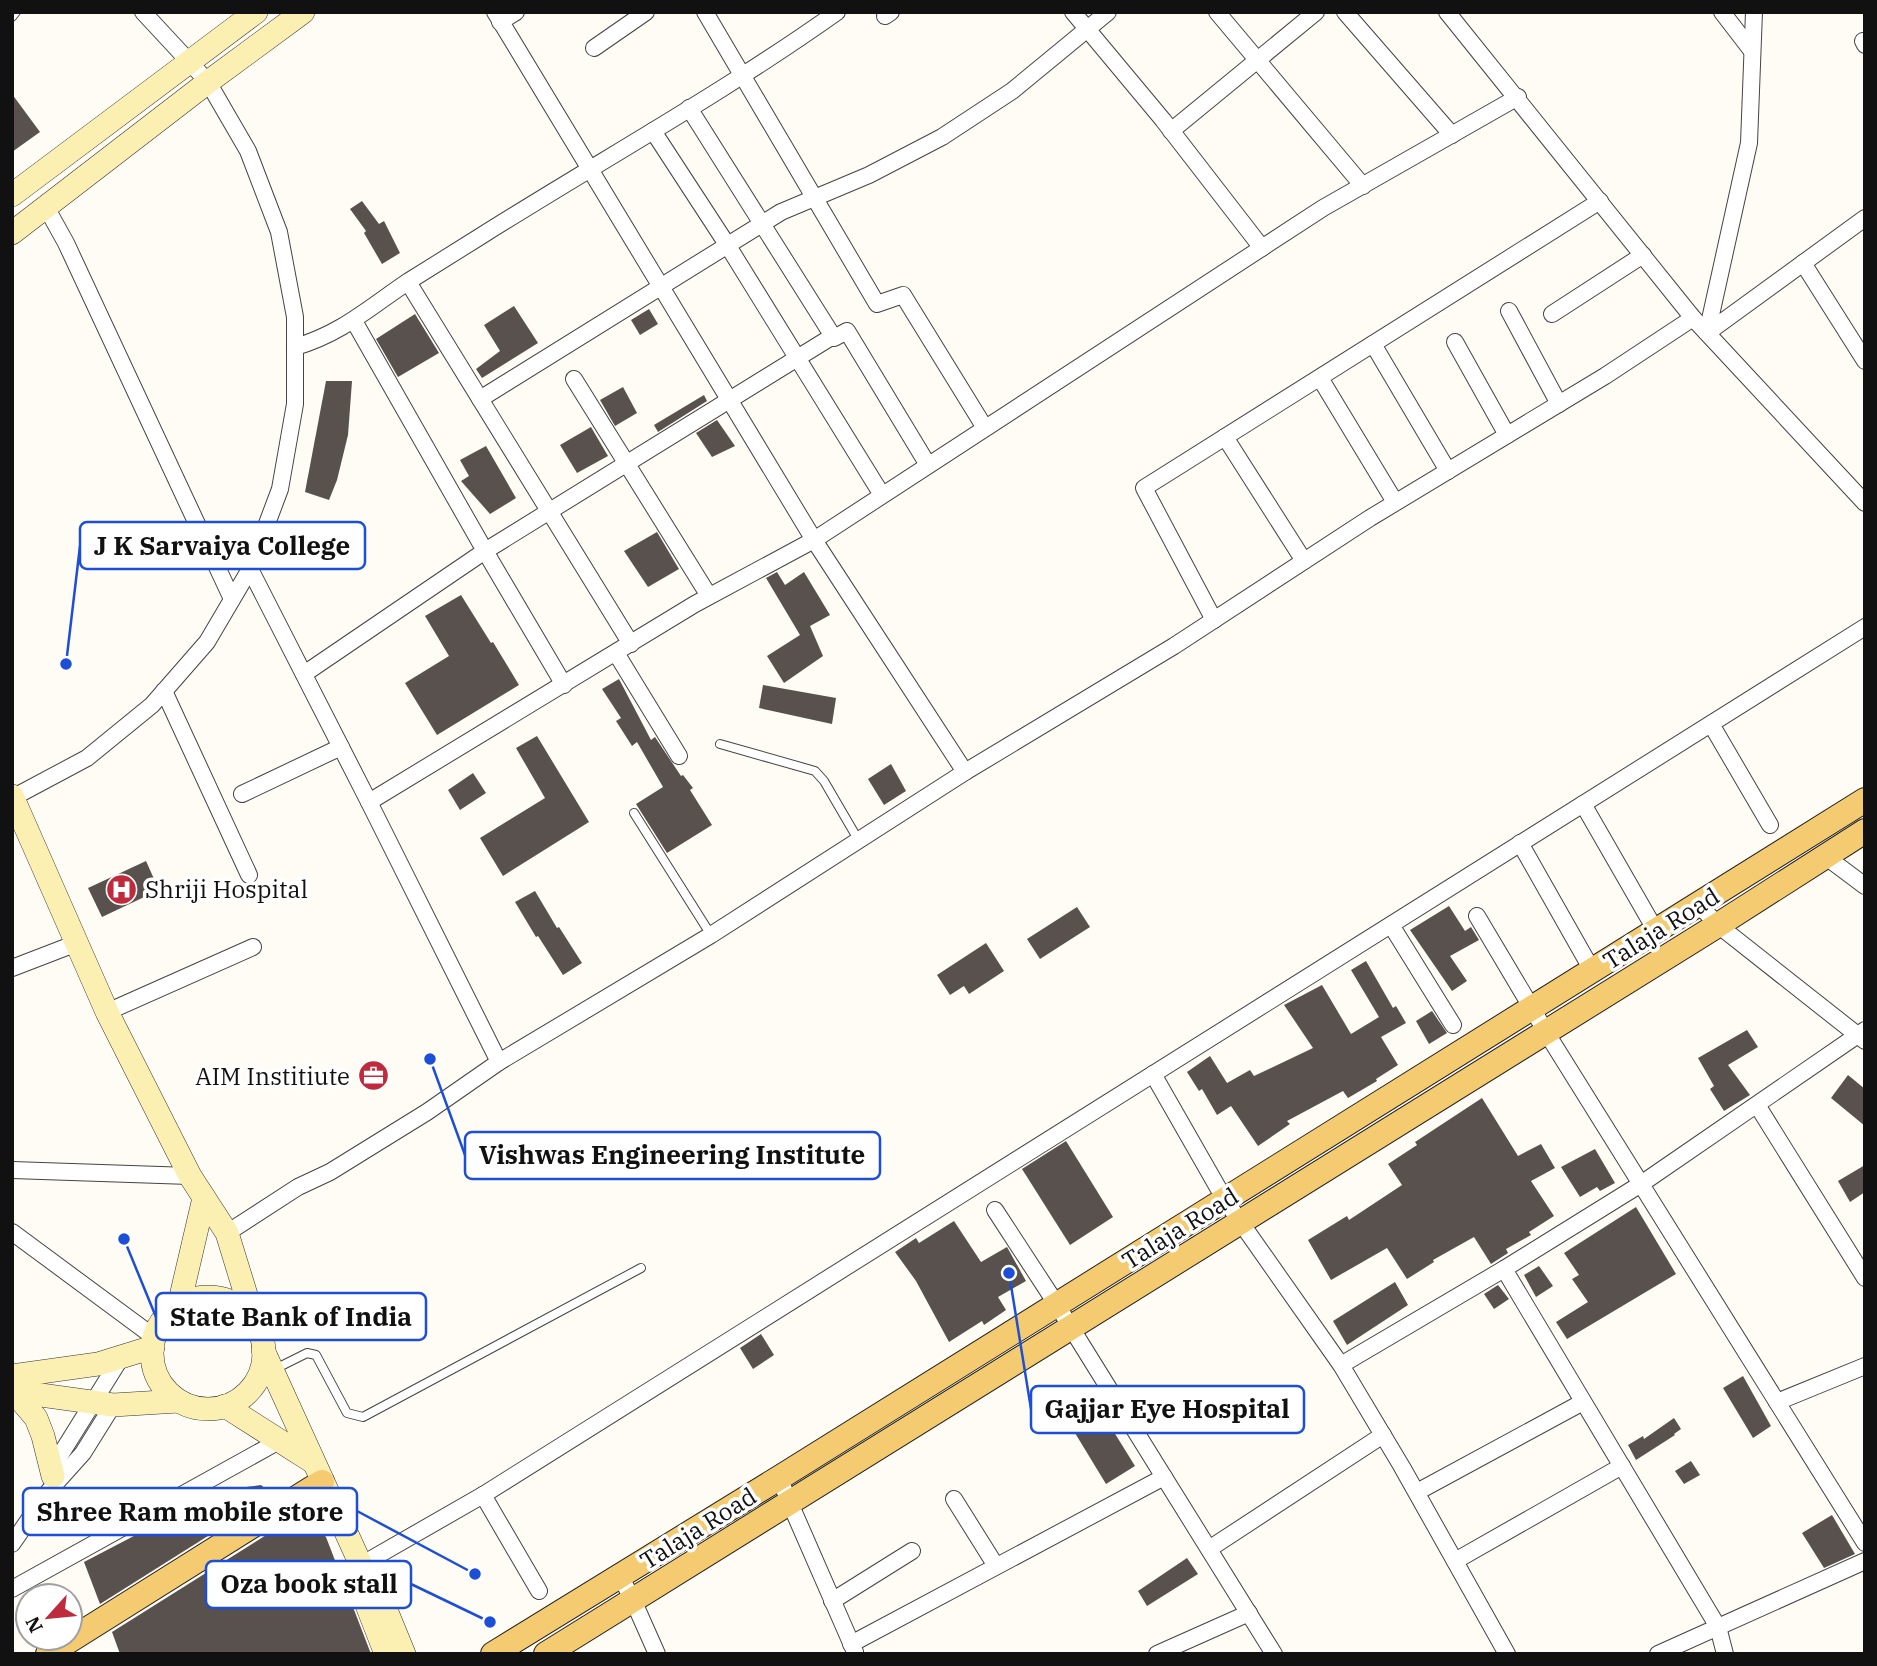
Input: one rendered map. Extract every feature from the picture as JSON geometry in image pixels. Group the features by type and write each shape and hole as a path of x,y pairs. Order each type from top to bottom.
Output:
{"main road":[{"name":"Talaja Road","path":"493,1654 1865,800"},
{"name":"Talaja Road","path":"546,1654 1865,831"},
{"path":"48,1654 318,1472"}],"street":[{"path":"143,12 208,82 248,151 279,232 295,317 295,404 280,489 250,569 207,642 152,705 87,758 12,797 107,1012 190,1176 227,1233 268,1360 362,1570 377,1588 404,1654"},
{"path":"12,194 256,12"},
{"path":"12,233 303,12"},
{"path":"516,12 498,17 814,540 965,772"},
{"path":"594,48 646,12"},
{"path":"705,12 877,304 903,295 985,428"},
{"path":"295,347 320,340 354,321 408,282 742,75 837,12"},
{"path":"1073,12 1171,131 1262,248"},
{"path":"480,399 781,212 869,175 942,137 1012,92 1108,12"},
{"path":"1217,12 1363,186"},
{"path":"1171,131 1316,12"},
{"path":"1345,12 1452,135"},
{"path":"1447,12 1693,318 1861,492"},
{"path":"1721,12 1752,51"},
{"path":"1707,333 1749,143 1755,13"},
{"path":"369,802 709,596 814,540 1262,248 1518,97"},
{"path":"689,108 832,336"},
{"path":"653,131 728,246 882,495"},
{"path":"1214,620 1144,488 1600,201"},
{"path":"46,207 66,243 232,599"},
{"path":"1707,333 1864,221"},
{"path":"1552,314 1643,255"},
{"path":"1803,263 1865,361"},
{"path":"408,282 631,644"},
{"path":"1509,311 1559,404"},
{"path":"227,1233 298,1187 330,1172 427,1112 499,1062 710,935 965,772 1214,620 1395,502 1559,404 1693,318"},
{"path":"354,321 565,685"},
{"path":"304,674 485,551 832,336 834,338 848,331 928,465"},
{"path":"1455,342 1507,435"},
{"path":"1373,344 1448,471"},
{"path":"1320,378 1395,502"},
{"path":"574,379 709,596"},
{"path":"1225,437 1304,561"},
{"path":"250,569 499,1062"},
{"path":"362,1570 1865,627"},
{"path":"616,653 680,756"},
{"path":"164,691 250,874"},
{"path":"1711,724 1770,825"},
{"path":"242,794 341,747"},
{"path":"1583,804 1656,931"},
{"path":"1520,843 1592,971"},
{"path":"1825,856 1865,886"},
{"path":"1341,1365 1641,1184 1863,1036 1718,925 1699,904"},
{"path":"1477,916 1546,1032 1865,1543"},
{"path":"1391,925 1453,1025"},
{"path":"12,968 77,943"},
{"path":"107,1012 253,947"},
{"path":"1153,1074 1239,1221 1341,1365 1417,1492 1507,1654"},
{"path":"1757,1105 1865,1278"},
{"path":"12,1170 190,1176"},
{"path":"179,1305 204,1198"},
{"path":"995,1210 1274,1654"},
{"path":"12,1232 154,1342"},
{"path":"1504,1269 1718,1627 1725,1654"},
{"path":"254,1321 241,1308 226,1300 208,1297 179,1305 162,1321 154,1342 155,1372 164,1388 179,1401 197,1408 216,1409 234,1403 249,1392 260,1376 264,1357 268,1360"},
{"path":"12,1376 98,1363 154,1342"},
{"path":"12,1544 50,1484 83,1453 111,1376 122,1356"},
{"path":"1777,1402 1865,1366"},
{"path":"12,1391 102,1403 179,1401"},
{"path":"12,1391 36,1418 43,1436 50,1484"},
{"path":"1417,1492 1583,1402"},
{"path":"225,1406 279,1441 318,1472"},
{"path":"1209,1549 1383,1435"},
{"path":"12,1589 279,1441"},
{"path":"1455,1561 1622,1466"},
{"path":"779,1478 854,1649 996,1566 1164,1477"},
{"path":"483,1495 539,1591"},
{"path":"954,1499 996,1566"},
{"path":"832,1601 912,1551"},
{"path":"1658,1654 1865,1561"},
{"path":"362,1570 363,1595 386,1654"},
{"path":"620,1576 657,1654"},
{"path":"1157,1654 1248,1613"}],"lane":[{"path":"12,18 16,12"},
{"path":"720,744 815,771 824,781 859,841"},
{"path":"634,813 710,935"},
{"path":"268,1360 307,1353 316,1354 347,1413 363,1417 641,1268"}],"building":[{"path":"12,94 40,132 12,152"},
{"path":"362,201 379,224 384,221 400,253 382,264 364,233 366,231 350,209"},
{"path":"514,306 538,343 482,378 476,369 500,351 484,325"},
{"path":"649,309 658,324 640,335 631,320"},
{"path":"415,314 439,353 398,377 376,339"},
{"path":"326,381 352,381 348,435 329,500 305,492"},
{"path":"623,387 637,413 615,426 600,400"},
{"path":"704,395 707,401 658,432 654,425"},
{"path":"717,420 735,446 712,457 696,433"},
{"path":"591,427 608,456 577,473 560,445"},
{"path":"486,446 516,498 490,514 461,481 469,476 460,460"},
{"path":"657,532 679,569 648,587 624,551"},
{"path":"777,572 785,585 804,572 830,615 810,626 823,656 784,683 767,656 800,635 766,578"},
{"path":"461,595 519,685 437,735 405,683 449,656 425,616"},
{"path":"619,679 651,740 655,737 681,776 683,775 693,788 690,790 712,825 667,853 636,804 663,787 637,742 632,746 616,721 621,718 602,689"},
{"path":"763,685 836,698 832,724 759,708"},
{"path":"537,736 589,822 503,876 480,838 545,798 516,748"},
{"path":"891,764 906,791 884,805 868,779"},
{"path":"473,773 486,793 460,810 448,790"},
{"path":"146,861 159,890 102,917 88,888"},
{"path":"535,891 582,963 563,975 515,902"},
{"path":"1449,906 1465,931 1471,927 1479,940 1450,956 1467,981 1452,991 1410,930"},
{"path":"1077,907 1090,927 1040,959 1027,939"},
{"path":"986,943 1004,971 969,994 964,986 950,995 937,975"},
{"path":"1366,961 1393,1008 1396,1006 1406,1023 1381,1037 1398,1065 1348,1098 1343,1091 1287,1121 1290,1124 1258,1146 1231,1106 1217,1115 1202,1089 1199,1091 1187,1072 1210,1056 1227,1083 1250,1070 1254,1076 1313,1048 1284,1005 1322,985 1351,1034 1379,1017 1351,970"},
{"path":"1432,1011 1447,1033 1429,1044 1416,1021"},
{"path":"1747,1030 1758,1047 1728,1065 1750,1095 1724,1111 1710,1089 1714,1086 1698,1058"},
{"path":"1848,1075 1865,1089 1865,1126 1831,1098"},
{"path":"1482,1098 1518,1156 1541,1144 1555,1168 1531,1181 1554,1216 1529,1232 1531,1235 1506,1249 1508,1253 1491,1264 1474,1237 1433,1260 1434,1262 1407,1279 1387,1248 1331,1280 1308,1240 1347,1216 1349,1220 1402,1185 1388,1164 1417,1145 1415,1142"},
{"path":"1066,1141 1113,1217 1070,1245 1022,1169"},
{"path":"1595,1149 1615,1183 1600,1191 1597,1187 1580,1197 1561,1167"},
{"path":"1865,1165 1865,1192 1850,1202 1838,1181"},
{"path":"1636,1207 1676,1274 1567,1339 1556,1322 1588,1302 1572,1279 1579,1275 1564,1253"},
{"path":"954,1221 981,1262 1007,1247 1026,1281 998,1297 1006,1310 984,1325 982,1321 949,1342 916,1281 895,1252 916,1238 919,1243"},
{"path":"1539,1266 1553,1286 1536,1297 1524,1275"},
{"path":"1395,1282 1408,1305 1347,1345 1333,1321"},
{"path":"1498,1285 1509,1299 1494,1309 1484,1294"},
{"path":"761,1334 774,1355 753,1369 740,1348"},
{"path":"1743,1376 1771,1426 1753,1438 1723,1388"},
{"path":"1104,1416 1135,1466 1106,1484 1075,1433"},
{"path":"1674,1418 1681,1429 1636,1460 1628,1445 1643,1436 1644,1439"},
{"path":"1691,1461 1700,1475 1684,1484 1675,1471"},
{"path":"261,1485 273,1495 100,1604 84,1562 222,1490"},
{"path":"298,1515 326,1537 371,1654 120,1654 112,1632"},
{"path":"1832,1515 1855,1554 1824,1568 1802,1533"},
{"path":"1187,1558 1198,1574 1147,1606 1138,1591"}],"place":[{"name":"J K Sarvaiya College","path":"66,664"},
{"name":"Shriji Hospital","path":"122,889"},
{"name":"Vishwas Engineering Institute","path":"430,1059"},
{"name":"AIM Institiute","path":"373,1076"},
{"name":"State Bank of India","path":"124,1239"},
{"name":"Gajjar Eye Hospital","path":"1009,1273"},
{"name":"Shree Ram mobile store","path":"475,1574"},
{"name":"Oza book stall","path":"490,1622"}]}
